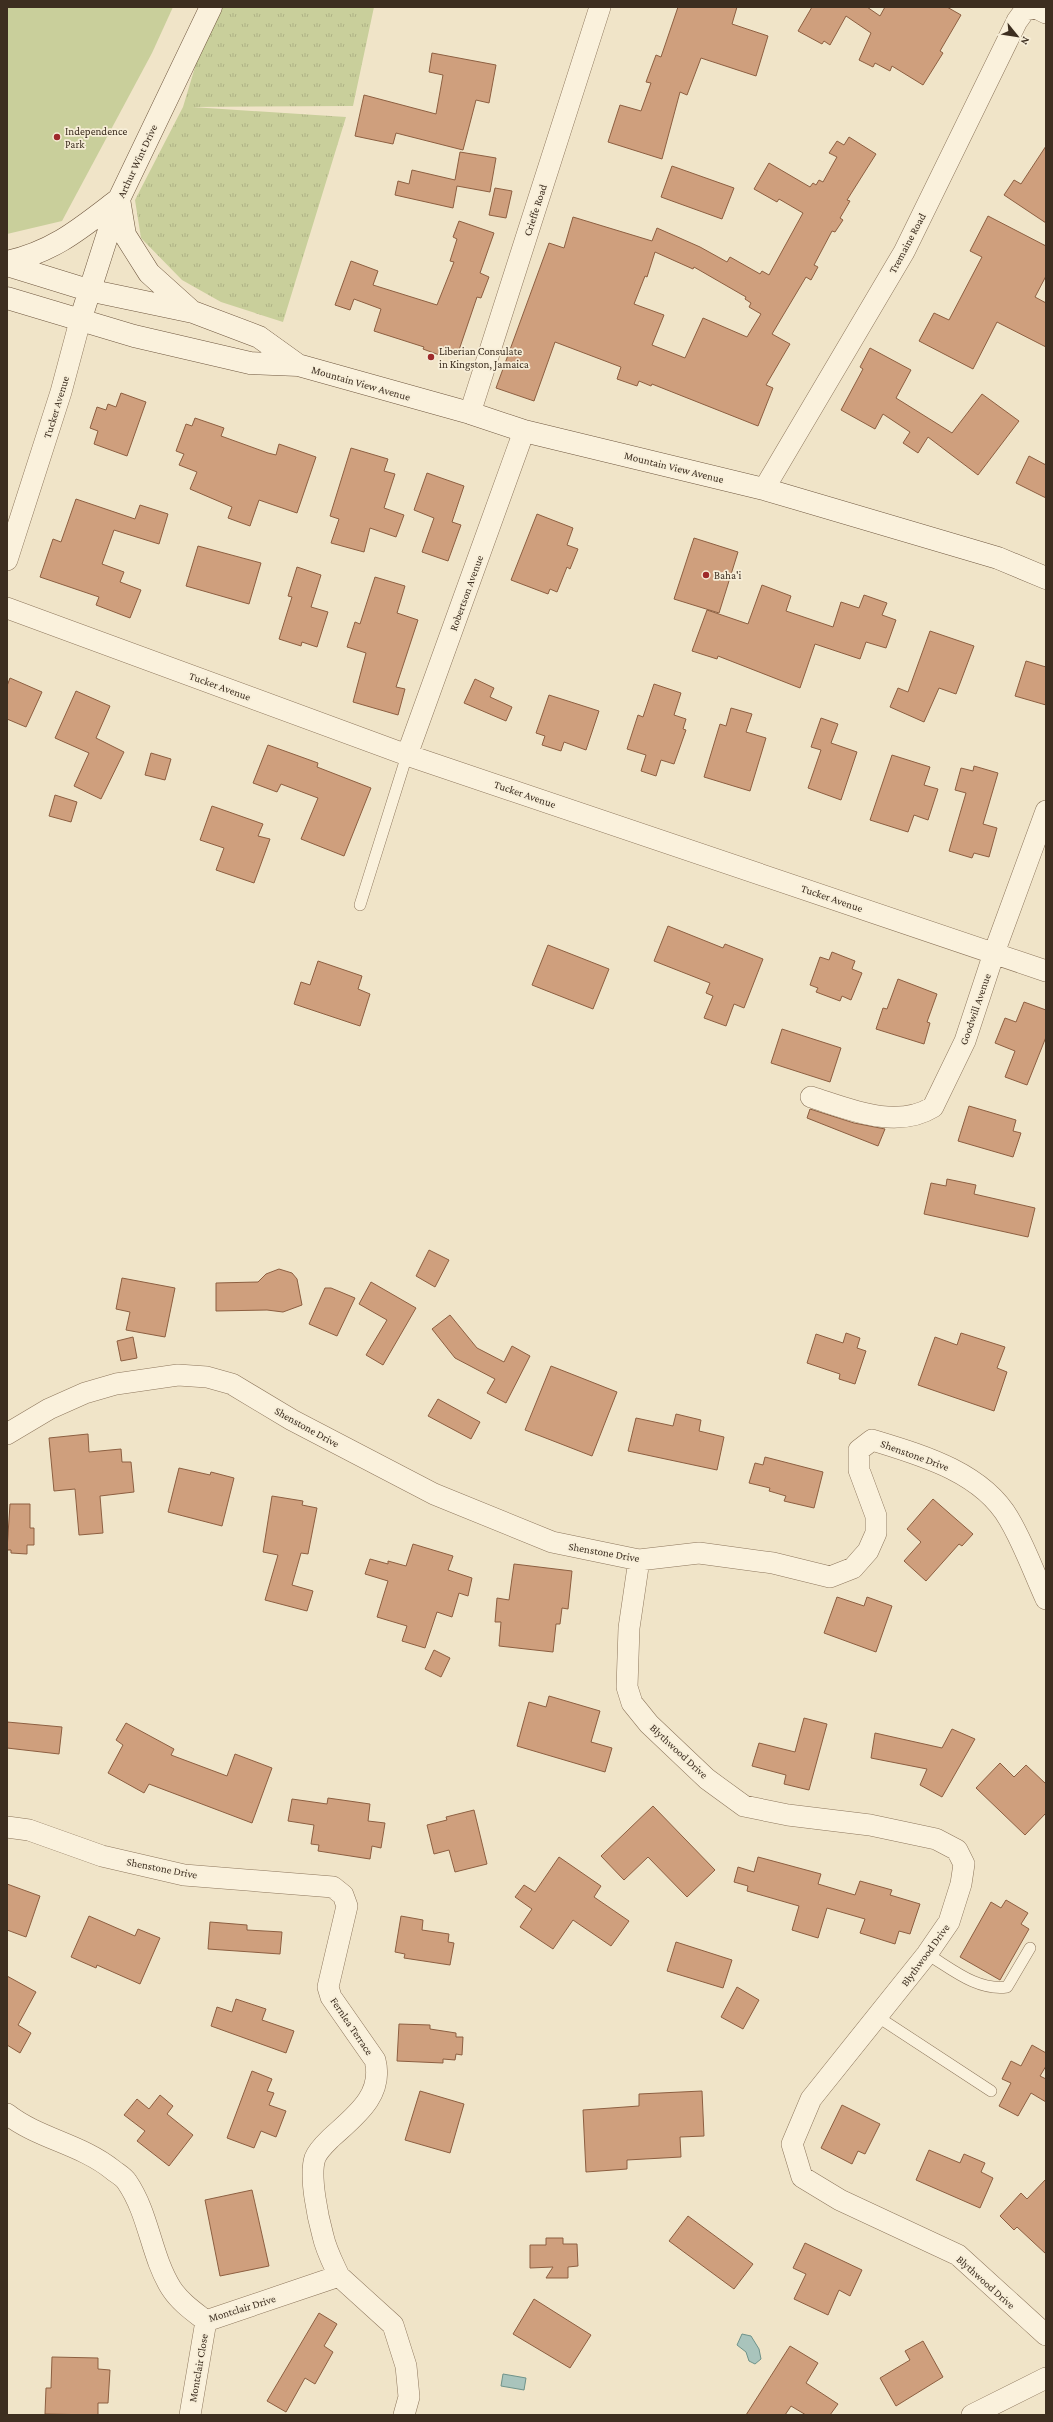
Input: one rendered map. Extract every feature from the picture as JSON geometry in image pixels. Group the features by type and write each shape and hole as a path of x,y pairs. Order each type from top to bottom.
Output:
{"main road":[{"name":"Arthur Wint Drive","path":"80,322 88,290 119,199 211,7"},
{"path":"7,262 30,257 57,244 119,199 125,235 149,273 193,312"},
{"name":"Mountain View Avenue","path":"7,265 88,290 193,312 259,336 298,365"},
{"name":"Mountain View Avenue","path":"7,298 80,322 208,355 250,363 298,365 470,413 524,431 764,489 998,558 1046,578"}],"street":[{"name":"Crieffe Road","path":"470,413 600,7"},
{"name":"Tremaine Road","path":"764,489 904,252 1017,21 1026,10 1036,8 1046,13"},
{"name":"Tucker Avenue","path":"7,560 58,399 80,322"},
{"name":"Robertson Avenue","path":"407,755 524,431"},
{"name":"Tucker Avenue","path":"7,608 407,755 1046,971"},
{"name":"Goodwill Avenue","path":"811,1097 873,1116 904,1116 925,1112 933,1107 965,1041 994,953 1046,811"},
{"name":"Shenstone Drive","path":"7,1434 49,1410 91,1391 116,1384 178,1375 207,1377 232,1384 292,1420 434,1494 552,1542 639,1560 699,1553 773,1563 830,1577 853,1568 868,1551 876,1533 876,1516 859,1470 859,1450 872,1440 955,1470 990,1496 1009,1518 1046,1599"},
{"name":"Blythwood Drive","path":"639,1560 629,1628 627,1687 632,1703 649,1724 707,1779 744,1806 788,1815 870,1825 936,1839 957,1850 964,1864 961,1884 949,1922 927,1954 878,2017 811,2099 792,2144 802,2176 840,2200 958,2255 1046,2335"},
{"name":"Shenstone Drive","path":"7,1827 29,1830 102,1856 184,1875 333,1887 343,1895"},
{"name":"Fernlea Terrace","path":"338,2276 323,2237 312,2171 316,2157 324,2145 366,2106 375,2085 378,2072 375,2060 331,1998 328,1987 347,1906 343,1895"},
{"name":"Montclair Drive","path":"7,2114 21,2125 100,2159 126,2181 149,2227 163,2272 171,2289 186,2307 206,2321 338,2276"},
{"path":"338,2276 393,2325 406,2366 409,2397 404,2415"},
{"name":"Montclair Close","path":"190,2415 206,2321"},
{"path":"972,2415 1046,2378"}],"lane":[{"path":"360,905 407,755"},
{"path":"927,1954 974,1982 992,1989 1007,1987 1030,1948"},
{"path":"878,2017 991,2091"}],"green space":[{"name":"Independence Park","path":"7,7 173,7 152,53 62,221 7,234"},
{"path":"219,7 374,7 353,106 192,107 346,117 283,322 221,302 182,280 141,238 135,200 183,107 208,24"}],"water":[{"path":"742,2334 751,2336 759,2349 761,2359 755,2364 749,2361 746,2352 737,2345"},
{"path":"503,2374 526,2378 524,2390 501,2386"}],"building":[{"path":"678,7 737,7 732,24 768,36 756,76 701,58 687,95 680,92 662,159 608,142 620,105 641,111 651,83 646,82 656,55 661,57"},
{"path":"812,7 867,7 880,16 885,7 947,7 961,15 940,51 943,53 923,85 892,66 890,71 875,63 873,67 859,60 871,33 846,16 830,45 824,41 822,44 798,31"},
{"path":"432,53 496,65 489,103 476,100 463,150 396,133 393,144 355,136 364,95 436,114 443,75 429,72"},
{"path":"849,137 876,154 847,200 850,201 840,218 843,220 835,232 832,231 814,265 818,267 811,280 806,277 772,334 790,344 766,385 773,388 758,426 652,384 651,386 639,381 637,386 617,379 621,367 555,342 534,401 496,388 549,243 564,248 573,217 652,241 657,228 700,247 727,262 730,257 760,274 762,271 769,275 803,213 779,199 777,202 754,189 769,163 810,187 813,183 816,185 819,180 823,182 837,157 829,153 837,141 844,145","holes":["655,252 693,269 694,267 746,297 745,299 751,303 749,307 761,314 747,337 703,318 685,358 652,345 664,315 634,304 645,276 647,277"]},
{"path":"1046,146 1046,223 1004,195 1014,180 1021,184"},
{"path":"460,152 496,158 490,192 457,186 453,208 395,195 398,181 409,184 412,170 455,180"},
{"path":"672,166 734,188 722,219 661,197"},
{"path":"495,188 512,191 506,218 489,215"},
{"path":"988,216 1046,246 1046,276 1035,297 1046,303 1046,347 997,322 973,369 919,341 934,313 949,320 982,257 970,251"},
{"path":"459,221 494,233 480,273 489,277 481,298 477,297 459,350 455,349 454,353 444,350 442,356 423,349 424,347 374,331 381,309 354,299 350,310 335,305 351,261 378,271 373,285 437,305 454,262 450,261 457,239 453,237"},
{"path":"870,348 911,370 896,398 952,433 982,394 1019,421 978,475 928,437 918,453 903,443 910,432 883,414 875,429 841,410 863,369 860,367"},
{"path":"121,393 146,402 127,456 94,444 98,431 90,428 97,407 106,410 108,404 116,407"},
{"path":"195,418 224,428 221,436 268,453 276,455 279,444 316,457 297,513 259,500 250,526 228,518 232,507 190,489 197,472 179,465 184,454 176,451 186,424 192,426"},
{"path":"351,448 388,459 384,471 395,474 384,508 404,515 396,537 370,528 364,552 331,543 339,519 330,516"},
{"path":"1029,456 1046,465 1046,498 1016,483"},
{"path":"427,473 464,486 452,522 461,525 448,561 422,552 434,518 414,510"},
{"path":"76,499 135,519 140,505 168,514 159,544 114,530 102,564 124,572 120,582 141,590 130,618 96,605 99,597 40,577 53,539 61,542"},
{"path":"537,514 573,528 567,545 578,549 570,569 567,567 557,592 550,589 548,594 511,580"},
{"name":"Baha'i","path":"694,538 738,552 719,613 674,599"},
{"path":"198,546 261,563 249,604 186,586"},
{"path":"297,567 321,575 311,607 328,612 317,647 302,642 301,646 279,639 292,597 288,596"},
{"path":"375,577 405,586 397,613 418,620 396,687 405,689 398,715 353,702 366,653 347,647 355,622 360,624"},
{"path":"762,585 791,596 786,611 833,627 841,602 859,608 864,595 887,603 882,615 896,620 886,648 866,642 860,659 815,644 800,688 718,656 717,659 692,651 707,610 748,624"},
{"path":"930,631 974,646 956,694 939,688 924,722 890,707 898,688 908,692"},
{"path":"1026,661 1046,667 1046,705 1015,696"},
{"path":"10,678 42,692 26,727 7,719 7,686"},
{"path":"475,679 494,688 490,697 512,707 506,721 464,703"},
{"path":"654,684 681,693 674,715 686,719 683,729 686,730 674,764 661,760 656,776 641,771 646,755 627,749 638,715 643,717"},
{"path":"76,691 110,706 96,738 124,752 101,799 74,786 89,753 55,738"},
{"path":"549,695 599,711 586,750 564,742 561,751 542,745 545,736 536,733"},
{"path":"731,708 752,714 746,732 766,738 750,791 704,777 720,724 726,726"},
{"path":"821,718 838,724 831,743 857,752 841,800 808,788 821,750 811,747"},
{"path":"268,745 318,763 317,767 371,788 344,856 301,839 318,798 281,784 277,792 253,783"},
{"path":"151,753 171,759 165,780 145,775"},
{"path":"892,755 930,767 924,785 938,789 928,820 914,815 908,832 870,820"},
{"path":"974,766 998,773 983,824 997,828 989,857 974,853 972,858 949,851 966,793 955,790 961,768 973,771"},
{"path":"55,795 77,802 71,822 49,816"},
{"path":"212,806 263,824 258,836 270,839 254,883 216,870 224,848 200,840"},
{"path":"668,926 723,948 725,944 763,959 744,1008 734,1004 726,1026 704,1018 713,996 706,993 710,983 654,961"},
{"path":"548,945 609,969 593,1009 532,985"},
{"path":"832,952 855,961 852,969 862,973 851,1000 842,996 840,1001 816,992 818,988 810,985 820,957 829,960"},
{"path":"318,961 362,976 358,989 370,994 360,1026 294,1004 301,982 310,985"},
{"path":"898,979 937,994 927,1022 930,1023 924,1044 876,1029 883,1008 887,1009"},
{"path":"1024,1002 1046,1010 1046,1037 1027,1085 1005,1077 1015,1051 995,1043 1005,1018 1016,1022"},
{"path":"782,1029 841,1048 830,1082 771,1063"},
{"path":"969,1106 1016,1120 1013,1131 1021,1133 1013,1157 958,1141"},
{"path":"810,1109 854,1123 885,1129 878,1146 807,1118"},
{"path":"947,1179 976,1185 974,1194 1035,1208 1028,1237 924,1214 931,1183 946,1186"},
{"path":"429,1250 449,1260 435,1287 416,1276"},
{"path":"279,1269 292,1273 297,1279 302,1305 283,1312 267,1310 216,1311 216,1283 258,1282 266,1274"},
{"path":"122,1278 175,1288 165,1337 126,1330 130,1312 116,1309"},
{"path":"371,1282 416,1308 383,1365 366,1355 387,1320 359,1304"},
{"path":"325,1288 331,1288 355,1298 337,1336 309,1324"},
{"path":"450,1315 477,1348 504,1362 512,1346 530,1356 506,1403 487,1393 495,1379 455,1358 432,1329"},
{"path":"846,1333 860,1338 857,1348 866,1351 855,1384 839,1379 840,1374 807,1363 816,1334 843,1343"},
{"path":"961,1333 1005,1347 997,1368 1007,1372 994,1411 918,1385 935,1337 957,1345"},
{"path":"133,1337 137,1358 121,1361 117,1341"},
{"path":"551,1366 617,1392 592,1456 525,1430"},
{"path":"438,1399 480,1422 471,1439 428,1416"},
{"path":"676,1414 701,1420 699,1431 724,1437 717,1470 628,1451 636,1418 673,1426"},
{"path":"88,1434 89,1452 121,1449 122,1462 131,1462 134,1492 100,1496 103,1533 79,1535 75,1489 54,1491 49,1438"},
{"path":"765,1457 823,1472 814,1508 784,1501 786,1496 769,1491 770,1488 749,1483 755,1463 763,1465"},
{"path":"179,1468 210,1475 211,1472 234,1478 222,1526 168,1512"},
{"path":"272,1496 303,1501 302,1505 317,1508 308,1554 301,1553 292,1585 313,1591 307,1611 265,1600 278,1555 263,1552"},
{"path":"933,1499 973,1534 962,1546 959,1544 926,1581 904,1561 921,1542 907,1529"},
{"path":"10,1504 30,1504 30,1528 34,1528 34,1545 27,1545 27,1554 11,1553 11,1550 7,1550"},
{"path":"413,1544 453,1556 448,1570 472,1578 468,1596 459,1593 452,1617 437,1612 425,1648 402,1641 407,1626 377,1617 388,1581 365,1574 370,1559 388,1564 388,1561 406,1566"},
{"path":"514,1564 572,1571 568,1609 562,1608 560,1624 556,1624 553,1652 499,1646 501,1622 495,1622 497,1598 509,1600"},
{"path":"837,1597 864,1606 867,1597 892,1606 876,1652 824,1633"},
{"path":"434,1650 450,1658 441,1677 425,1669"},
{"path":"549,1696 600,1711 591,1742 612,1748 605,1772 517,1746 529,1702 546,1707"},
{"path":"804,1718 827,1724 809,1790 784,1784 786,1775 752,1766 759,1743 795,1752"},
{"path":"7,1722 62,1727 59,1754 7,1748"},
{"path":"126,1723 174,1749 171,1755 227,1776 235,1754 272,1768 252,1823 149,1784 144,1793 108,1773 123,1745 116,1740"},
{"path":"952,1729 975,1739 942,1797 920,1785 927,1769 871,1758 875,1733 942,1748"},
{"path":"1000,1763 1014,1777 1026,1765 1046,1784 1046,1813 1025,1835 976,1788"},
{"path":"328,1798 370,1804 368,1821 385,1823 381,1848 372,1846 370,1859 318,1851 319,1845 311,1844 314,1825 288,1821 292,1799 327,1804"},
{"path":"653,1806 715,1870 687,1897 648,1857 624,1880 601,1856"},
{"path":"474,1810 487,1864 455,1872 449,1850 434,1854 427,1825 447,1820 446,1817"},
{"path":"559,1857 601,1886 594,1897 629,1921 611,1946 573,1920 553,1949 520,1927 532,1909 515,1897 524,1885 535,1892"},
{"path":"758,1857 821,1874 818,1884 855,1895 860,1881 892,1890 890,1895 920,1904 910,1934 899,1931 895,1944 860,1933 865,1919 827,1908 818,1938 792,1930 799,1906 747,1891 748,1886 734,1882 738,1867 754,1872"},
{"path":"7,1884 40,1896 26,1937 7,1930"},
{"path":"1006,1900 1028,1913 1021,1924 1029,1929 1000,1980 960,1957 991,1902 1001,1908"},
{"path":"89,1916 135,1936 138,1929 160,1938 140,1984 97,1965 96,1968 71,1957"},
{"path":"401,1916 423,1920 422,1930 449,1934 448,1942 454,1943 450,1965 404,1958 405,1954 395,1952"},
{"path":"210,1922 247,1925 247,1930 282,1932 280,1954 208,1949"},
{"path":"676,1942 732,1960 723,1988 667,1971"},
{"path":"7,1976 36,1992 18,2025 31,2033 20,2053 7,2045"},
{"path":"737,1987 759,2000 743,2029 721,2017"},
{"path":"236,1999 266,2009 262,2020 294,2031 286,2053 211,2026 217,2007 232,2012"},
{"path":"399,2024 430,2025 430,2029 456,2033 456,2037 463,2037 462,2055 456,2054 455,2060 443,2059 443,2063 397,2061"},
{"path":"1032,2045 1046,2053 1046,2066 1040,2076 1046,2079 1046,2102 1031,2093 1018,2116 999,2106 1011,2083 1002,2079 1011,2061 1021,2066"},
{"path":"252,2071 272,2079 267,2091 274,2093 269,2105 286,2111 276,2137 261,2131 254,2148 227,2138"},
{"path":"420,2091 464,2104 450,2153 405,2140"},
{"path":"702,2091 704,2136 680,2137 681,2157 627,2160 627,2169 586,2172 583,2110 639,2106 639,2094"},
{"path":"160,2095 173,2106 167,2114 193,2135 169,2166 137,2141 145,2131 124,2115 137,2099 149,2109"},
{"path":"842,2105 880,2124 865,2154 858,2151 852,2164 821,2148"},
{"path":"929,2150 960,2163 964,2154 985,2163 981,2172 993,2178 980,2208 916,2180"},
{"path":"1046,2179 1046,2254 1017,2227 1014,2230 1000,2216 1021,2193 1027,2199"},
{"path":"252,2190 269,2266 220,2276 205,2200"},
{"path":"688,2216 753,2264 734,2289 669,2241"},
{"path":"546,2238 563,2238 563,2244 577,2244 578,2266 568,2267 568,2278 546,2278 553,2267 530,2268 530,2245 546,2245"},
{"path":"805,2243 862,2270 850,2296 839,2290 828,2315 794,2299 806,2274 793,2268"},
{"path":"534,2299 591,2335 570,2368 513,2334"},
{"path":"319,2313 337,2324 324,2346 333,2352 315,2384 305,2378 286,2412 267,2401"},
{"path":"923,2341 943,2377 896,2406 880,2378 910,2360 905,2351"},
{"path":"790,2346 818,2363 806,2383 838,2404 830,2415 806,2415 791,2406 785,2415 746,2415"},
{"path":"52,2357 98,2358 98,2369 110,2370 108,2403 98,2403 98,2415 45,2414 46,2388 51,2388"}],"place":[{"name":"Independence Park","path":"57,137"},
{"name":"Liberian Consulate in Kingston, Jamaica","path":"431,357"},
{"name":"Baha'i","path":"706,575"}]}
